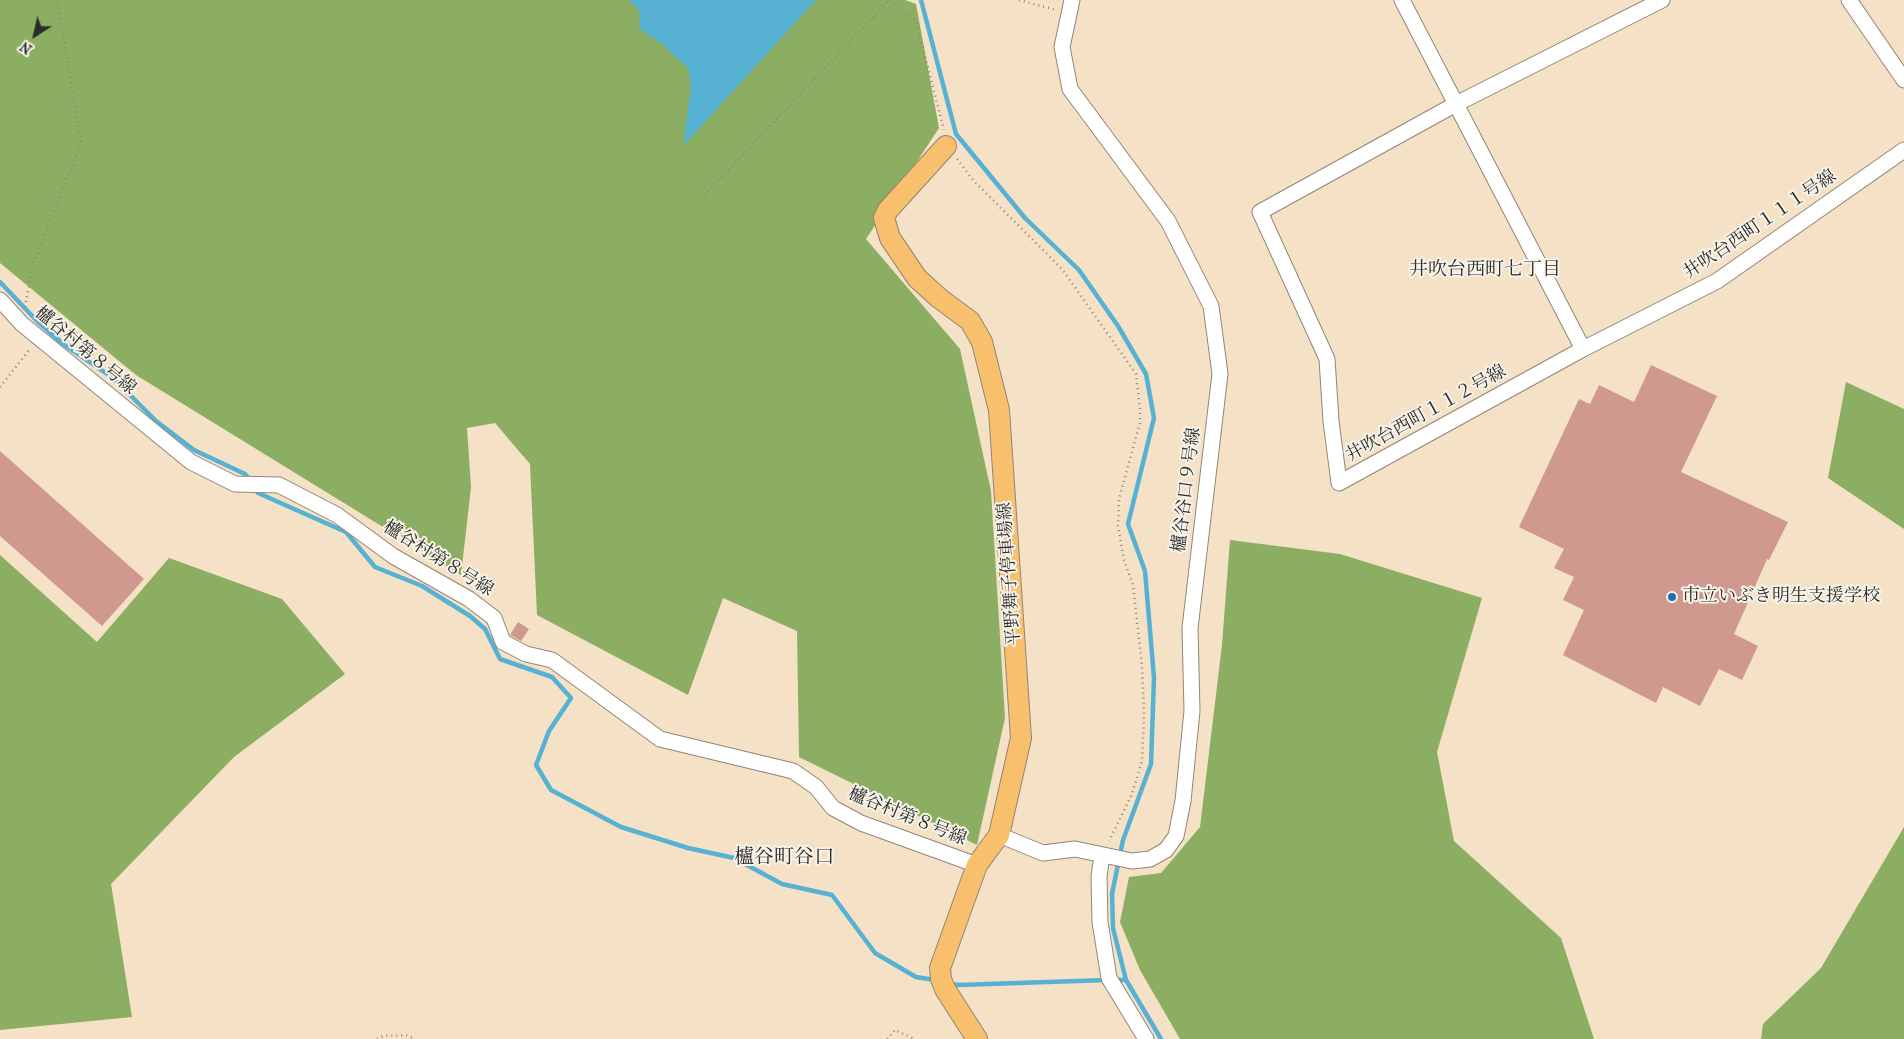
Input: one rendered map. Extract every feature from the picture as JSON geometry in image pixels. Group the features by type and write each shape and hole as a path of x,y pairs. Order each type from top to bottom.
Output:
{"main road":[{"name":"平野舞子停車場線","path":"946,146 894,203 884,218 890,238 917,278 939,298 970,321 982,342 999,410 1021,738 999,835 977,865 940,968 943,984 977,1039"}],"street":[{"path":"1402,0 1583,349"},
{"path":"1456,104 1662,0"},
{"path":"1849,0 1904,80"},
{"name":"櫨谷谷口９号線","path":"999,835 1043,854 1075,849 1129,861 1150,859 1166,850 1176,836 1183,801 1192,711 1190,628 1220,374 1211,306 1168,221 1070,89 1062,47 1070,7"},
{"name":"井吹台西町１１２号線","path":"1456,104 1260,212 1327,358 1331,421 1339,483 1583,349"},
{"name":"井吹台西町１１１号線","path":"1583,349 1717,281 1904,150"},
{"name":"櫨谷村第８号線","path":"0,300 22,324 191,462 235,484 279,485 337,515 393,556 470,599 494,618 503,642 526,654 552,660 660,739 793,771 816,787 833,808 861,823 977,865"},
{"path":"1108,856 1099,876 1100,922 1108,978 1146,1039"}],"path":[{"path":"22,324 33,264 81,142 57,0"},
{"path":"701,199 890,0 916,21 946,146 973,180 1062,269 1136,374 1140,423 1119,499 1118,526 1124,560 1133,585 1140,648 1144,714 1142,761 1132,794 1108,856"},
{"path":"1019,0 1070,7"},
{"path":"0,387 39,338"},
{"path":"887,1039 895,1030 916,1039"},
{"path":"377,1039 383,1036 406,1035 415,1039"}],"green space":[{"path":"0,0 905,0 916,4 939,128 866,239 960,349 991,491 1005,718 977,845 799,757 797,631 723,598 688,695 537,615 530,464 495,423 467,428 471,487 461,575 136,375 0,263"},
{"path":"1846,382 1904,409 1904,529 1828,478"},
{"path":"1230,540 1340,554 1482,598 1437,752 1454,841 1561,938 1594,1039 1180,1039 1140,970 1120,922 1129,877 1161,873 1200,827 1222,645"},
{"path":"0,555 97,642 169,558 282,599 345,674 234,757 111,884 132,1017 0,1030"},
{"path":"1904,827 1904,1039 1761,1039 1763,1024 1821,968"}],"water":[{"path":"629,0 816,0 683,146 691,86 688,68 662,44 640,29 639,10"}],"building":[{"path":"1651,365 1717,396 1681,472 1788,522 1769,560 1767,559 1734,634 1758,646 1742,680 1719,669 1700,706 1663,687 1656,703 1563,655 1584,610 1563,600 1574,577 1554,568 1564,549 1519,527 1579,399 1590,404 1599,385 1634,402"},
{"path":"0,451 144,579 102,626 0,536"},
{"path":"518,622 529,629 521,641 510,635"}],"waterway":[{"path":"921,0 956,134 1025,218 1079,270 1118,326 1146,374 1154,418 1128,524 1145,571 1154,678 1151,764 1123,840 1112,894 1113,928 1126,980 1161,1039"},
{"path":"0,282 37,321 63,344 113,378 156,421 194,450 245,474 250,480"},
{"path":"255,488 258,493 346,532 375,567 422,586 470,616 485,629 500,659 552,677 571,698 549,731 536,765 551,790 621,827 688,848 734,858 782,884 832,895 875,953 916,977 935,980"},
{"path":"950,984 1107,980"},
{"path":"1115,980 1126,980"}],"place":[{"name":"市立いぶき明生支援学校","path":"1672,597"}],"district":[{"name":"井吹台西町七丁目","path":"1485,270"},
{"name":"櫨谷町谷口","path":"784,858"}]}
